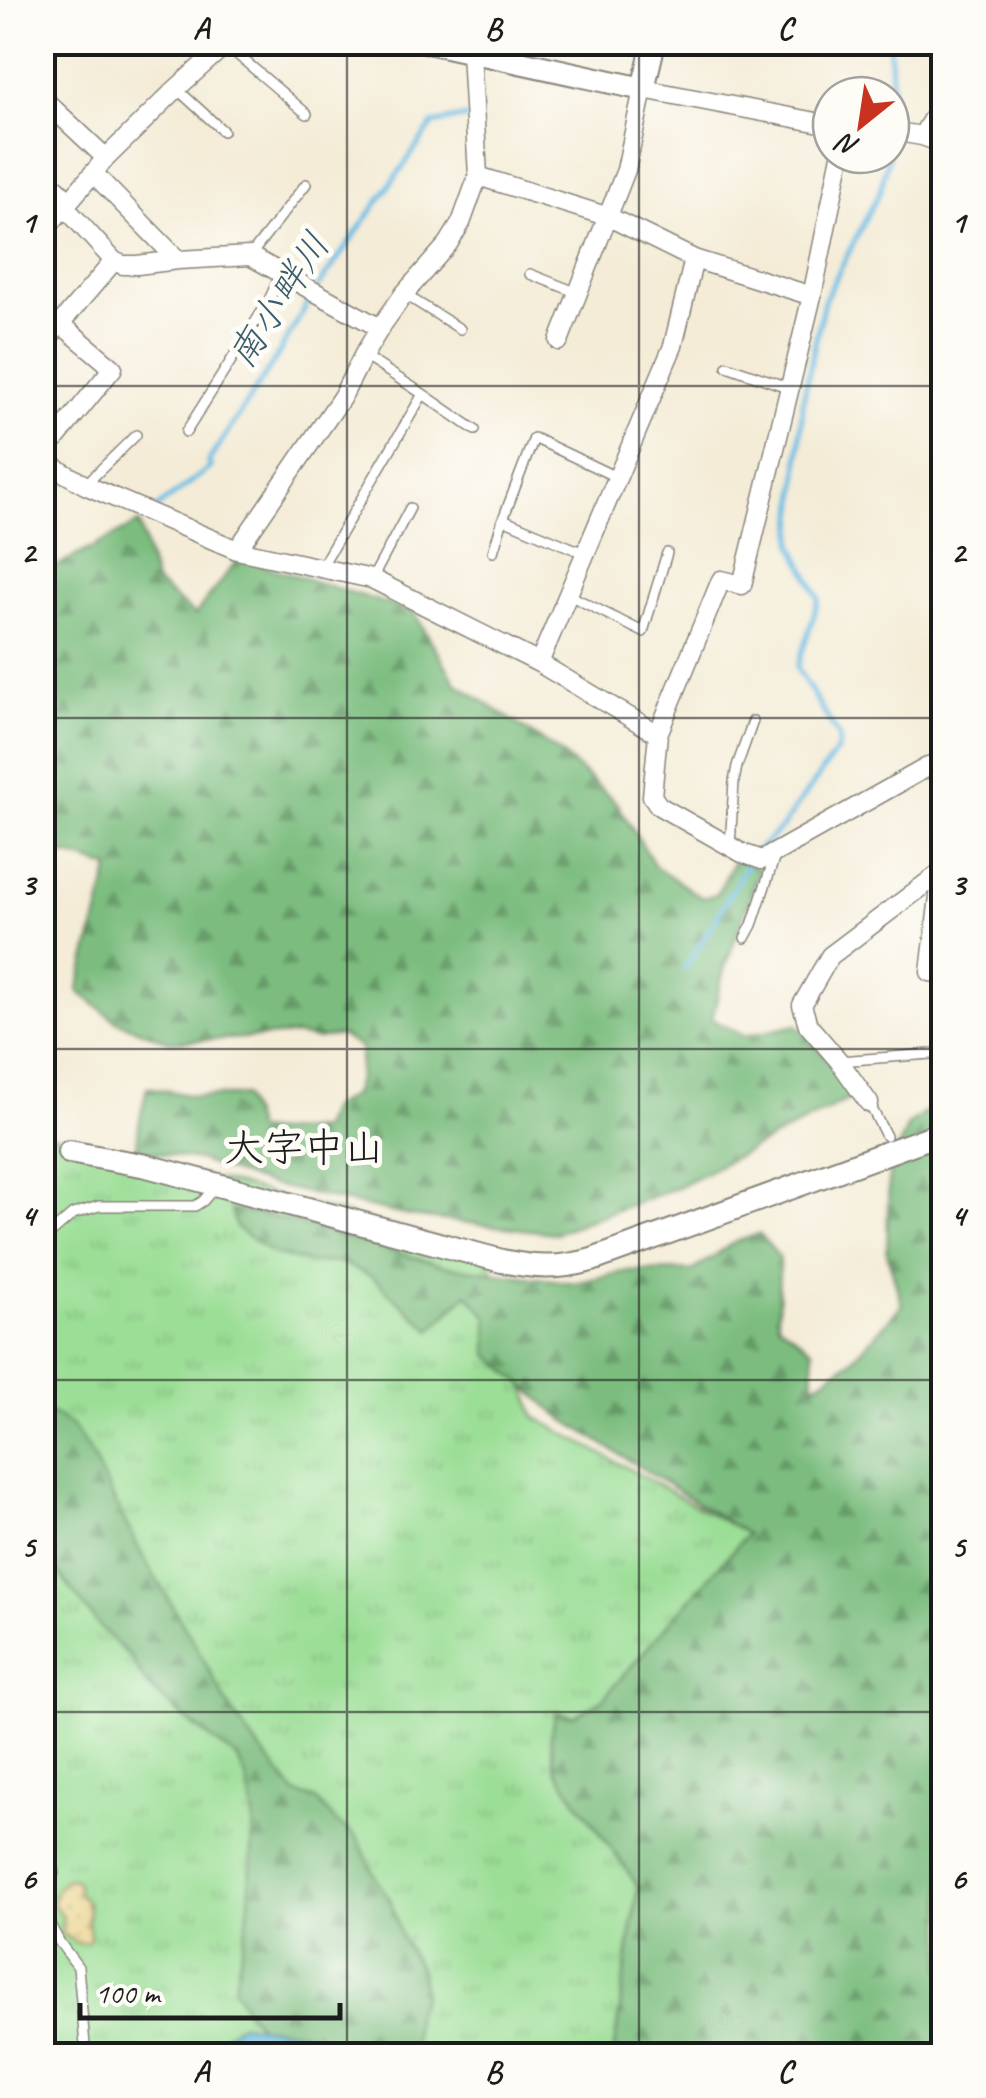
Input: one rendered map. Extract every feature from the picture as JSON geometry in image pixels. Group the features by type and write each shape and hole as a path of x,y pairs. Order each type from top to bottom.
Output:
{"street":[{"path":"428,42 811,121"},
{"path":"559,341 626,170 654,42"},
{"path":"42,233 99,165 227,44"},
{"path":"237,550 342,397 380,328 461,223 478,176 471,52"},
{"path":"42,98 178,260"},
{"path":"922,136 944,99"},
{"path":"911,134 944,144"},
{"path":"42,175 114,261 136,265 250,256 380,328"},
{"path":"837,175 812,296 742,585 721,580 658,734 652,796 659,806 762,860 932,765 944,770"},
{"path":"478,176 609,217 694,258 812,296"},
{"path":"539,663 673,346 694,258"},
{"path":"42,346 114,261"},
{"path":"61,324 113,368 42,457 84,486 237,550 372,579 539,663 658,734"},
{"path":"943,871 930,972 944,974"},
{"path":"869,1103 840,1061 808,1026 802,1005 830,956 943,871"},
{"path":"69,1152 147,1166 534,1267 592,1260 944,1132"}],"lane":[{"path":"227,44 307,114"},
{"path":"176,89 223,131"},
{"path":"250,256 306,184"},
{"path":"186,432 268,302 281,274"},
{"path":"530,274 578,293"},
{"path":"404,294 460,330"},
{"path":"363,356 474,430"},
{"path":"728,366 790,388"},
{"path":"320,568 422,394"},
{"path":"84,486 136,435"},
{"path":"493,552 534,438 618,478"},
{"path":"372,579 410,508"},
{"path":"502,519 586,554"},
{"path":"569,595 643,632 667,554"},
{"path":"730,846 737,766 753,721"},
{"path":"745,938 777,850"},
{"path":"840,1061 944,1052"},
{"path":"869,1103 886,1136"},
{"path":"42,1241 73,1214 99,1206 195,1206 217,1184"},
{"path":"42,1811 54,1872 47,1896 48,1919 60,1944 78,1967 86,2056"}],"green space":[{"path":"139,523 155,582 195,615 239,558 414,612 456,683 560,753 617,803 655,866 702,898 717,894 736,857 760,870 723,973 712,1019 744,1036 797,1025 853,1087 853,1097 675,1188 555,1233 409,1216 267,1184 198,1160 137,1150 147,1087 193,1096 244,1096 256,1130 322,1129 330,1108 353,1095 361,1048 340,1035 317,1039 295,1035 170,1042 116,1021 78,991 110,868 43,847 42,560 53,568"},
{"path":"943,1100 943,2055 613,2055 638,1886 556,1771 550,1736 557,1712 574,1716 601,1701 747,1534 560,1417 488,1354 488,1317 467,1294 431,1330 372,1277 342,1263 306,1262 273,1254 236,1228 231,1210 269,1216 444,1266 575,1283 627,1271 694,1270 733,1243 759,1234 779,1257 778,1323 813,1350 814,1386 852,1360 902,1305 887,1253 889,1171 908,1125"},
{"path":"42,1132 489,1253 503,1318 535,1417 747,1534 601,1701 574,1716 557,1712 550,1736 556,1771 638,1886 613,2055 43,2055"},
{"path":"43,1413 71,1425 89,1451 142,1555 227,1704 254,1742 295,1793 316,1800 337,1823 357,1837 391,1902 401,1937 421,1971 423,1994 415,2016 414,2047 419,2055 308,2055 261,2028 244,2007 234,1988 250,1885 254,1816 247,1781 238,1759 147,1685 130,1657 100,1627 53,1566 43,1545"}],"sand":[{"path":"65,1879 75,1880 78,1893 88,1905 90,1940 85,1943 62,1934 63,1917 53,1899"}],"water":[{"path":"241,2024 298,2031 384,2055 218,2055 227,2032"}],"waterway":[{"path":"889,42 891,75"},
{"name":"南小畔川","path":"318,287 433,124 467,117"},
{"path":"756,852 782,827 838,749 839,737 797,668 819,599 793,544 803,400 824,301 880,191 884,175"},
{"name":"南小畔川","path":"154,510 211,467 208,462 312,296"},
{"path":"685,968 748,862"}],"district":[{"name":"大字中山","path":"304,1148"}]}
